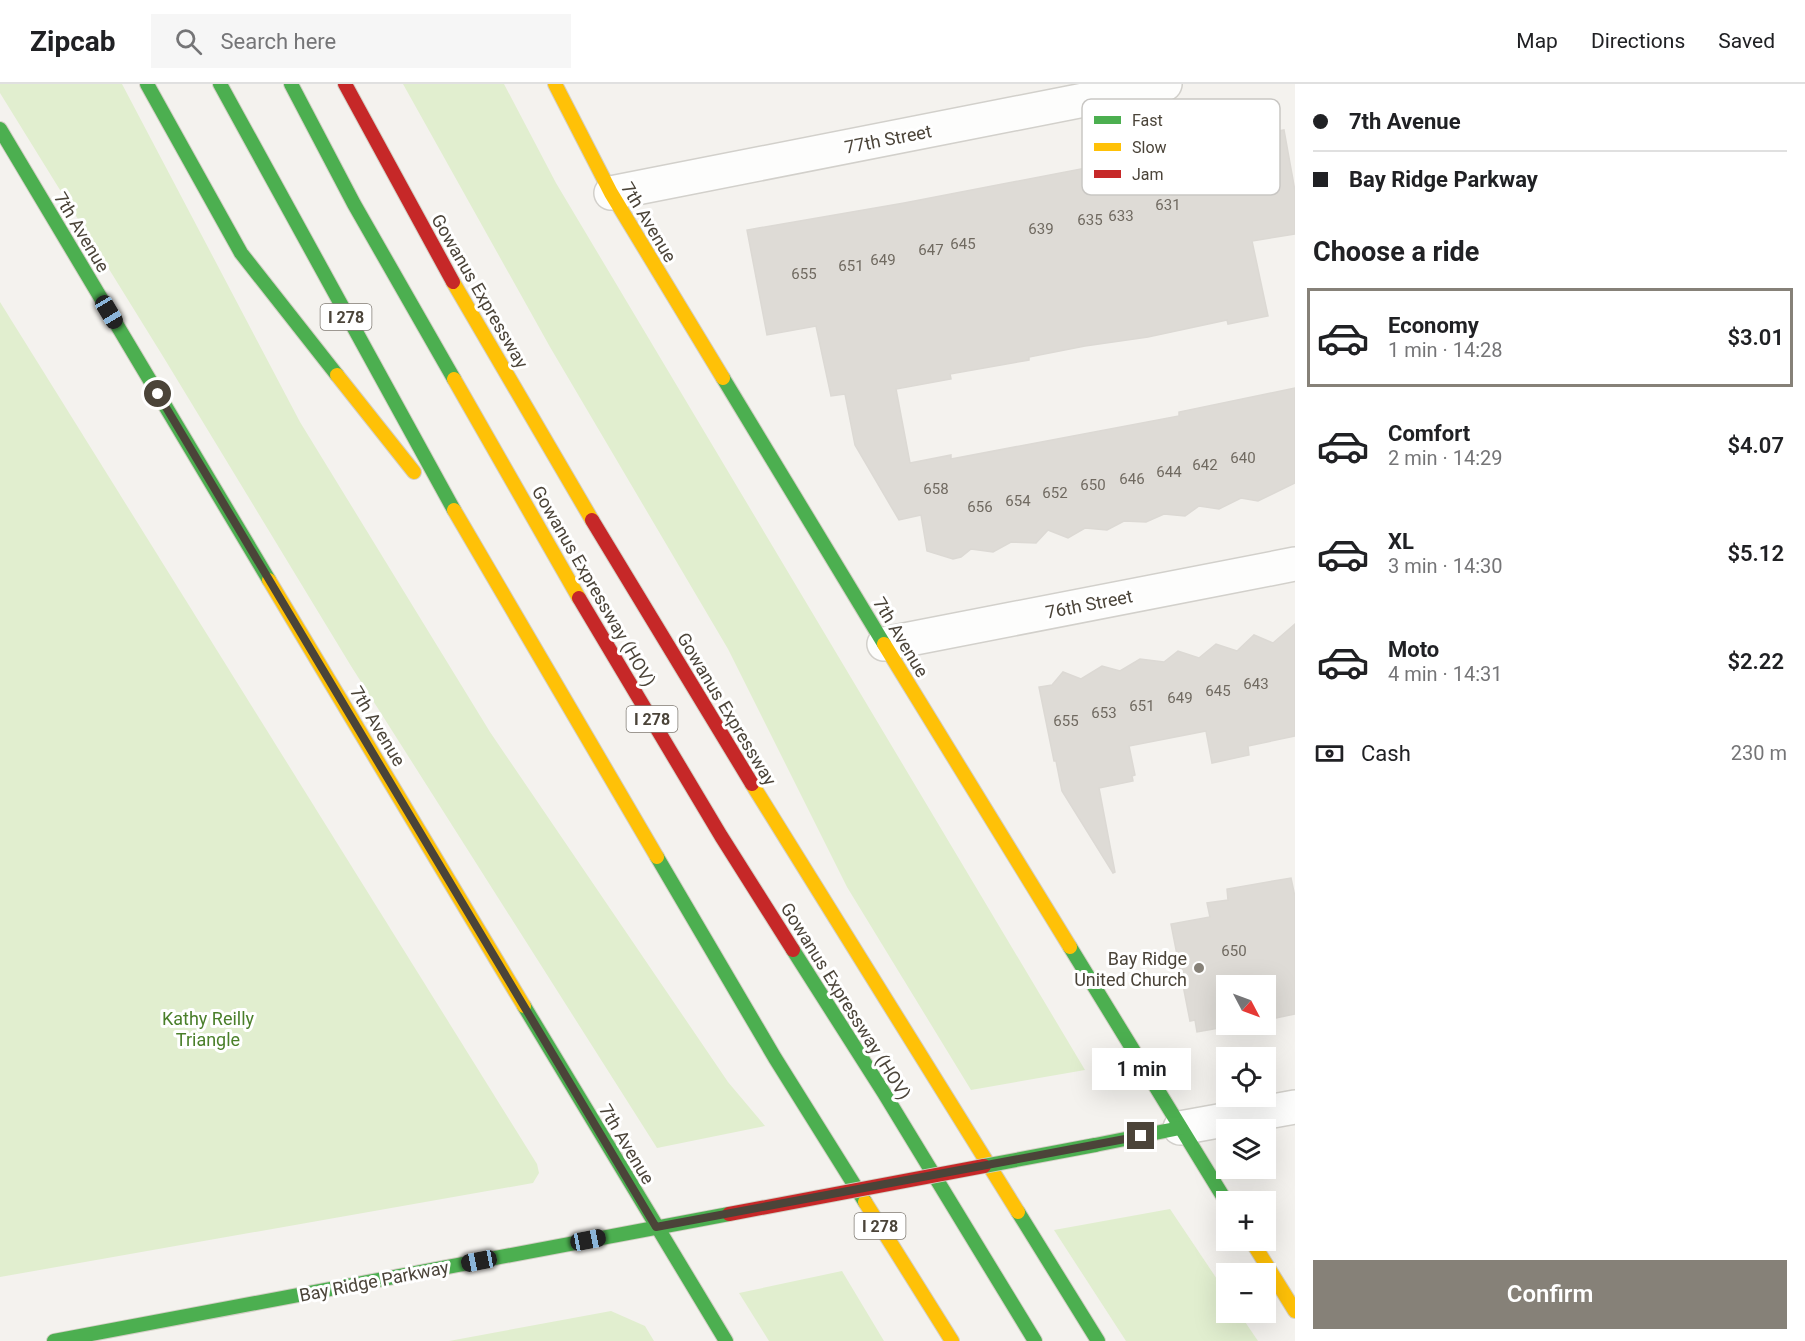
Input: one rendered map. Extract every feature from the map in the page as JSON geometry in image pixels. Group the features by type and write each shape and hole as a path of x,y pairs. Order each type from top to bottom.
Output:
{"main road":[{"path":"147,84 242,253 475,549"},
{"name":"I 278","path":"220,84 475,549 775,1058 952,1341"},
{"name":"Gowanus Expressway (HOV)","path":"291,84 354,204 570,582 721,836 878,1083 1035,1341"},
{"name":"Gowanus Expressway","path":"345,84 378,147 538,430 655,625 1098,1341"},
{"path":"356,84 378,147"},
{"name":"7th Avenue","path":"555,84 611,193 1219,1191"},
{"name":"7th Avenue","path":"0,129 726,1341"},
{"name":"Bay Ridge Parkway","path":"54,1341 1180,1128"},
{"path":"1258,1251 1295,1311"}],"street":[{"name":"77th Street","path":"1089,99 1165,84"},
{"name":"77th Street","path":"611,193 1082,100"},
{"name":"76th Street","path":"884,644 1295,564"},
{"name":"Bay Ridge Parkway","path":"1180,1128 1295,1107"}],"green space":[{"path":"0,84 122,84 300,422 490,732 728,1082 765,1126 657,1148 351,666 0,93"},
{"path":"403,84 504,84 556,183 1085,1070 971,1090 847,887 728,649 550,347"},
{"name":"Kathy Reilly Triangle","path":"0,302 537,1164 539,1173 533,1183 0,1277"},
{"path":"1170,1209 1216,1278 1216,1323 1246,1323 1258,1341 1126,1341 1054,1230"},
{"path":"842,1271 884,1341 769,1341 739,1293"},
{"path":"611,1311 645,1326 654,1341 449,1341"}],"building":[{"path":"1284,130 1295,191 1295,234 1252,241 1268,316 1228,324 1227,320 1148,337 1085,346 1029,357 1029,360 950,374 951,379 896,389 910,463 951,455 951,459 1179,416 1179,412 1295,388 1295,483 1258,501 1241,498 1219,509 1199,506 1185,516 1164,514 1146,522 1124,521 1107,530 1085,528 1068,538 1048,530 1036,543 1011,542 993,552 971,549 961,557 953,559 927,551 921,515 899,520 855,445 845,394 831,396 816,326 767,335 747,230 1082,169 1082,195 1280,195 1280,131"},
{"path":"1295,624 1295,736 1248,746 1249,755 1212,763 1206,731 1129,746 1135,775 1132,776 1133,781 1099,788 1115,872 1113,873 1062,791 1039,687 1052,685 1063,672 1081,679 1102,666 1120,671 1140,659 1164,662 1178,651 1199,658 1216,644 1237,651 1254,635 1273,643"},
{"path":"1291,878 1295,897 1295,1014 1276,1018 1276,975 1216,975 1216,1029 1197,1032 1195,1020 1190,1021 1171,924 1210,917 1207,903 1228,900 1227,889"}],"traffic: fast":[{"path":"147,84 241,253 337,375"},
{"path":"220,84 454,510"},
{"path":"291,84 354,204 454,379"},
{"path":"0,129 269,580"},
{"path":"723,378 884,644"},
{"path":"657,857 775,1058 865,1202"},
{"path":"1070,947 1220,1191"},
{"path":"793,950 884,1093 1035,1341"},
{"path":"524,1006 726,1341"},
{"path":"1095,1145 1180,1128"},
{"path":"984,1166 1095,1145"},
{"path":"1018,1212 1098,1341"},
{"path":"54,1341 729,1214"}],"traffic: slow":[{"path":"555,84 611,193 723,378"},
{"path":"453,282 592,520"},
{"path":"337,375 414,472"},
{"path":"454,379 579,598"},
{"path":"454,510 657,857"},
{"path":"269,580 524,1006"},
{"path":"884,644 1070,947"},
{"path":"752,784 1018,1212"},
{"path":"865,1202 952,1341"},
{"path":"1258,1251 1295,1311"}],"traffic: jam":[{"path":"345,84 453,282"},
{"path":"592,520 752,784"},
{"path":"579,598 721,836 793,950"},
{"path":"729,1214 984,1166"}],"place":[{"name":"Bay Ridge United Church","path":"1199,968"}],"route":[{"path":"158,394 656,1227 1141,1136"}]}
